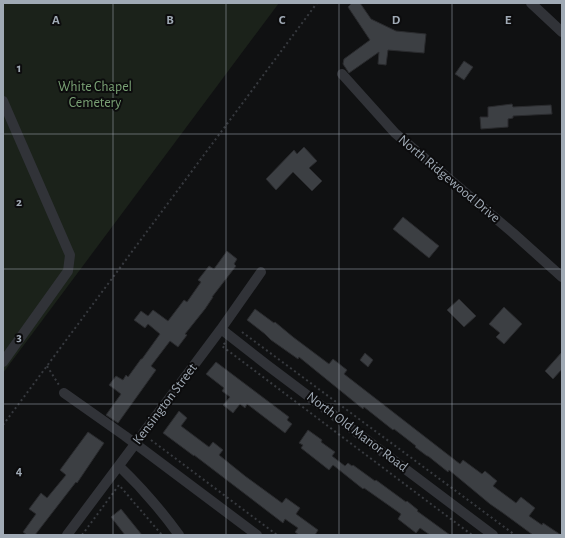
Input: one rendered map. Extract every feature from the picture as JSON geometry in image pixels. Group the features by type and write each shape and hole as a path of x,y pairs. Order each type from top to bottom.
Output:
{"street":[{"path":"531,3 562,32"},
{"name":"North Ridgewood Drive","path":"342,74 395,133 513,233 562,277"},
{"path":"3,101 70,255 68,271 3,362"},
{"name":"Kensington Street","path":"67,535 221,329 261,272"},
{"name":"North Old Manor Road","path":"221,329 493,535"},
{"path":"64,393 136,444 257,535"},
{"path":"119,466 172,524 179,535"}],"path":[{"path":"3,425 317,3"},
{"path":"46,366 64,393"},
{"path":"150,440 277,535"},
{"path":"82,535 119,485 162,535"}],"green space":[{"name":"White Chapel Cemetery","path":"3,3 279,3 3,373"}],"building":[{"path":"352,3 360,3 371,19 396,31 426,34 424,53 388,50 386,65 378,64 379,52 349,73 343,64 344,59 370,40 348,7"},
{"path":"464,61 473,67 464,80 455,74"},
{"path":"512,104 513,107 551,105 552,114 513,116 513,118 508,119 508,127 481,129 480,117 488,117 488,107"},
{"path":"304,147 317,161 309,168 322,181 312,191 293,172 276,190 266,179 294,150 297,154"},
{"path":"403,217 439,246 429,258 393,229"},
{"path":"227,251 237,259 234,264 236,266 185,334 187,335 178,347 170,341 151,366 156,370 118,423 106,415 121,394 109,385 116,376 123,380 126,375 128,377 160,334 148,324 145,328 134,320 141,311 148,316 153,310 168,321 184,300 187,302 201,282 198,280 209,266 214,269"},
{"path":"459,299 476,316 464,327 447,310"},
{"path":"504,307 522,324 504,344 496,337 500,333 489,324"},
{"path":"255,309 274,323 275,322 329,364 333,359 347,370 344,374 460,464 463,460 482,474 485,471 497,481 493,486 516,503 521,497 535,508 529,516 561,535 533,535 490,504 449,470 448,472 364,407 363,409 299,357 298,359 271,340 247,320"},
{"path":"562,352 562,369 553,379 545,371"},
{"path":"365,353 373,360 368,367 360,360"},
{"path":"216,362 289,417 287,420 292,424 285,433 247,404 245,408 240,404 233,413 223,405 230,397 222,391 224,388 206,374"},
{"path":"179,411 187,418 181,426 209,447 213,442 223,450 219,455 282,503 286,498 300,508 296,514 318,530 315,535 299,535 295,532 298,528 285,519 283,523 163,433"},
{"path":"308,430 335,452 332,456 345,466 348,463 352,466 353,465 375,481 376,480 406,502 407,501 418,510 417,511 450,535 430,535 420,528 416,533 398,519 401,514 364,488 363,489 333,465 329,470 301,448 303,445 299,443"},
{"path":"88,432 104,443 77,483 76,482 35,535 27,535 23,532 36,514 29,509 41,493 47,498 66,475 60,470"},
{"path":"121,509 142,535 125,535 111,517"}]}
